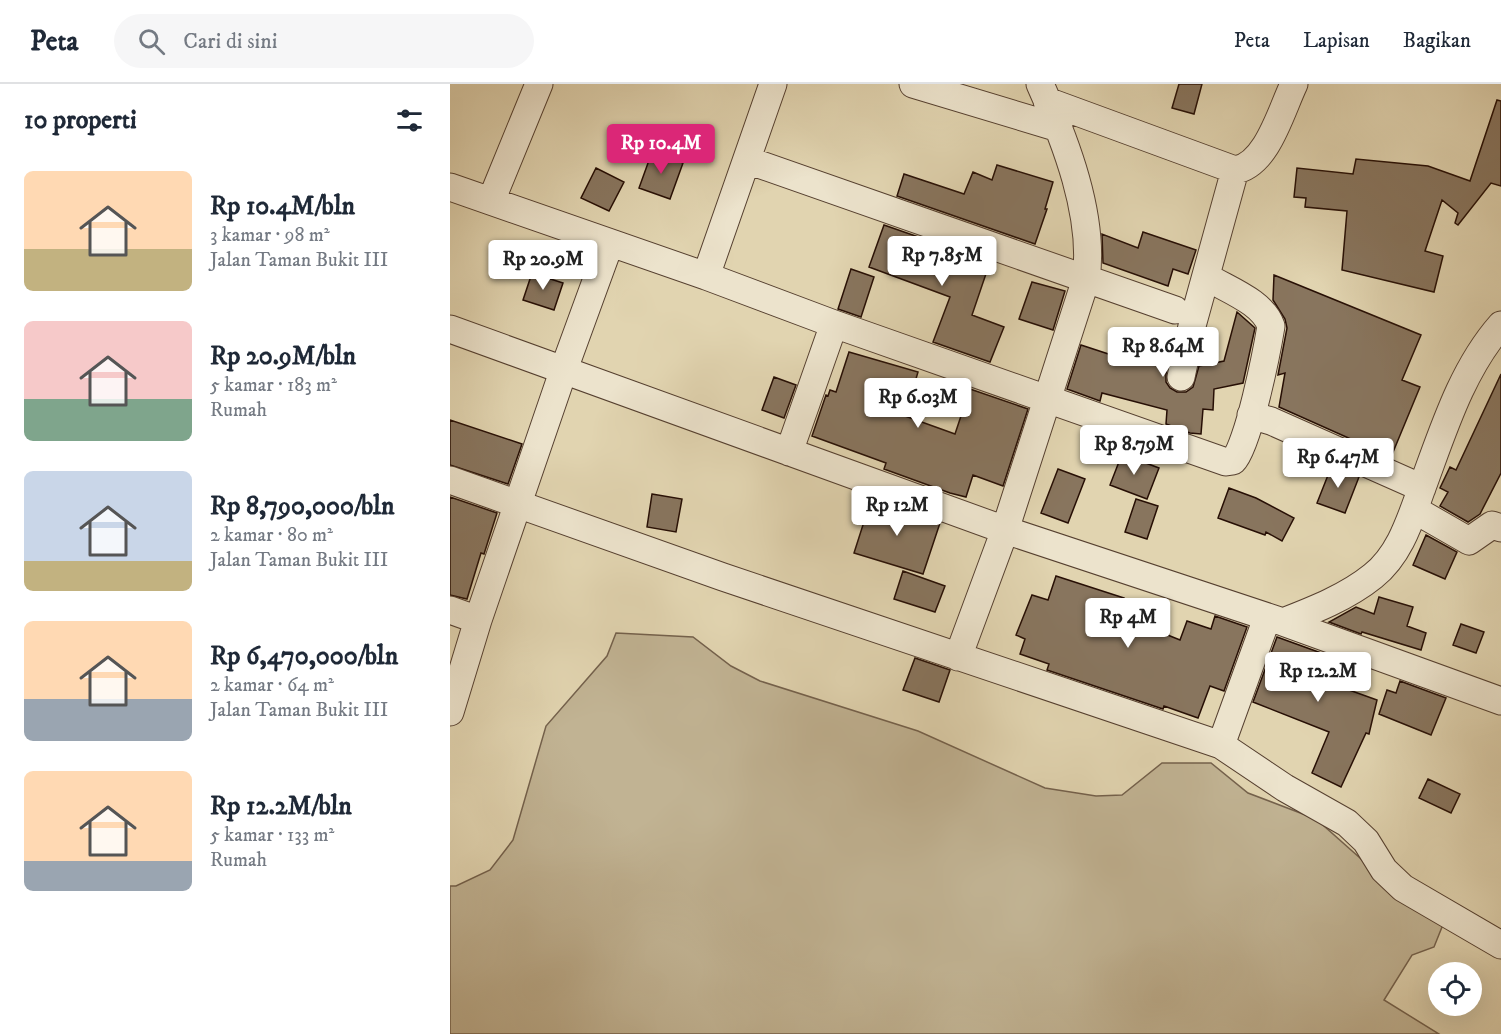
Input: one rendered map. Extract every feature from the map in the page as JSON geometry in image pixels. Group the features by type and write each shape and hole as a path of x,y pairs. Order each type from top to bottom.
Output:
{"street":[{"path":"491,201 539,84"},
{"path":"706,276 773,84"},
{"path":"912,84 1059,128"},
{"path":"1043,93 1235,170 1245,168 1256,160 1294,84"},
{"path":"958,657 1005,530 1086,279 1089,259 1083,217 1059,128 1043,93"},
{"path":"747,160 1175,310"},
{"path":"1181,377 1192,326 1235,170"},
{"path":"450,187 1226,462 1233,461 1239,454 1251,415 1271,326 1267,315 1262,311 1207,277"},
{"path":"450,712 478,620 610,243"},
{"path":"789,452 834,324"},
{"path":"1221,745 1275,620 1321,606 1374,575 1393,553 1418,499 1461,388 1501,326"},
{"path":"450,329 1005,530 1275,620 1501,701"},
{"path":"1251,415 1271,421 1418,499 1468,541 1492,525 1501,528"},
{"path":"450,480 958,657 1221,745 1285,788 1352,828 1374,850 1384,870 1403,888 1501,945"},
{"path":"450,610 478,620"}],"shaded area":[{"path":"616,633 693,637 731,666 760,681 918,731 1045,788 1096,796 1122,795 1162,763 1211,763 1248,793 1316,819 1360,858 1389,889 1444,922 1434,947 1412,955 1384,1000 1439,1034 450,1034 450,886 456,886 490,870 513,840 546,726 607,656"}],"building":[{"path":"1179,84 1202,84 1194,114 1172,108"},
{"path":"1497,100 1501,101 1501,186 1491,183 1458,225 1455,223 1458,213 1442,200 1425,251 1443,256 1434,292 1342,270 1347,211 1305,207 1306,198 1294,197 1297,168 1353,174 1356,159 1428,166 1470,181"},
{"path":"652,152 683,163 670,199 639,188"},
{"path":"997,165 1053,182 1035,244 897,196 904,174 964,194 973,172 992,180"},
{"path":"596,168 624,182 609,211 581,198"},
{"path":"884,225 990,262 972,315 1004,327 990,362 933,342 950,297 869,267"},
{"path":"1143,232 1196,250 1188,274 1173,269 1168,286 1103,263 1102,234 1138,248"},
{"path":"851,269 874,277 861,317 838,309"},
{"path":"532,273 563,283 554,310 523,300"},
{"path":"1274,275 1421,335 1402,380 1420,387 1391,457 1279,407 1285,373 1278,375 1287,328 1285,319 1273,300"},
{"path":"1032,282 1065,291 1053,330 1019,319"},
{"path":"1237,312 1255,328 1243,383 1214,389 1213,410 1203,409 1201,434 1190,433 1166,424 1167,410 1102,393 1100,401 1067,389 1081,345 1142,365 1150,342 1171,349 1166,382 1177,392 1186,392 1193,387 1199,366 1224,361"},
{"path":"849,352 918,372 905,416 955,434 970,389 1028,409 1003,486 973,475 966,497 950,493 884,469 886,463 812,436 826,395 828,396 830,390 836,392"},
{"path":"1501,374 1501,473 1480,514 1468,522 1440,506 1448,492 1440,488 1450,467 1456,470"},
{"path":"774,377 796,385 784,418 762,410"},
{"path":"450,420 522,444 508,484 450,465"},
{"path":"1122,454 1159,468 1147,499 1110,485"},
{"path":"1332,465 1359,477 1345,513 1317,503"},
{"path":"1058,469 1085,479 1068,523 1041,513"},
{"path":"1229,488 1256,498 1294,518 1282,541 1266,532 1265,535 1218,518"},
{"path":"652,494 682,499 676,532 647,527"},
{"path":"450,497 497,513 484,554 481,553 467,599 450,595"},
{"path":"873,499 940,523 923,574 854,553"},
{"path":"1136,499 1158,506 1147,539 1125,532"},
{"path":"1426,535 1457,552 1445,579 1413,565"},
{"path":"903,571 945,586 935,612 894,599"},
{"path":"1056,576 1124,598 1118,615 1180,640 1187,621 1211,629 1215,616 1247,627 1224,691 1210,686 1198,718 1164,706 1163,709 1047,670 1049,664 1020,654 1025,639 1016,635 1032,595 1048,600"},
{"path":"1379,597 1413,607 1407,626 1426,633 1421,650 1362,632 1361,634 1329,622 1356,607 1374,614"},
{"path":"1461,624 1484,632 1476,653 1453,645"},
{"path":"1277,637 1346,662 1338,686 1377,700 1369,734 1366,733 1341,787 1312,773 1329,732 1253,702"},
{"path":"915,658 950,670 939,702 903,690"},
{"path":"1400,681 1446,698 1431,735 1379,714 1387,690 1396,693"},
{"path":"1428,779 1460,794 1451,813 1419,798"}]}
